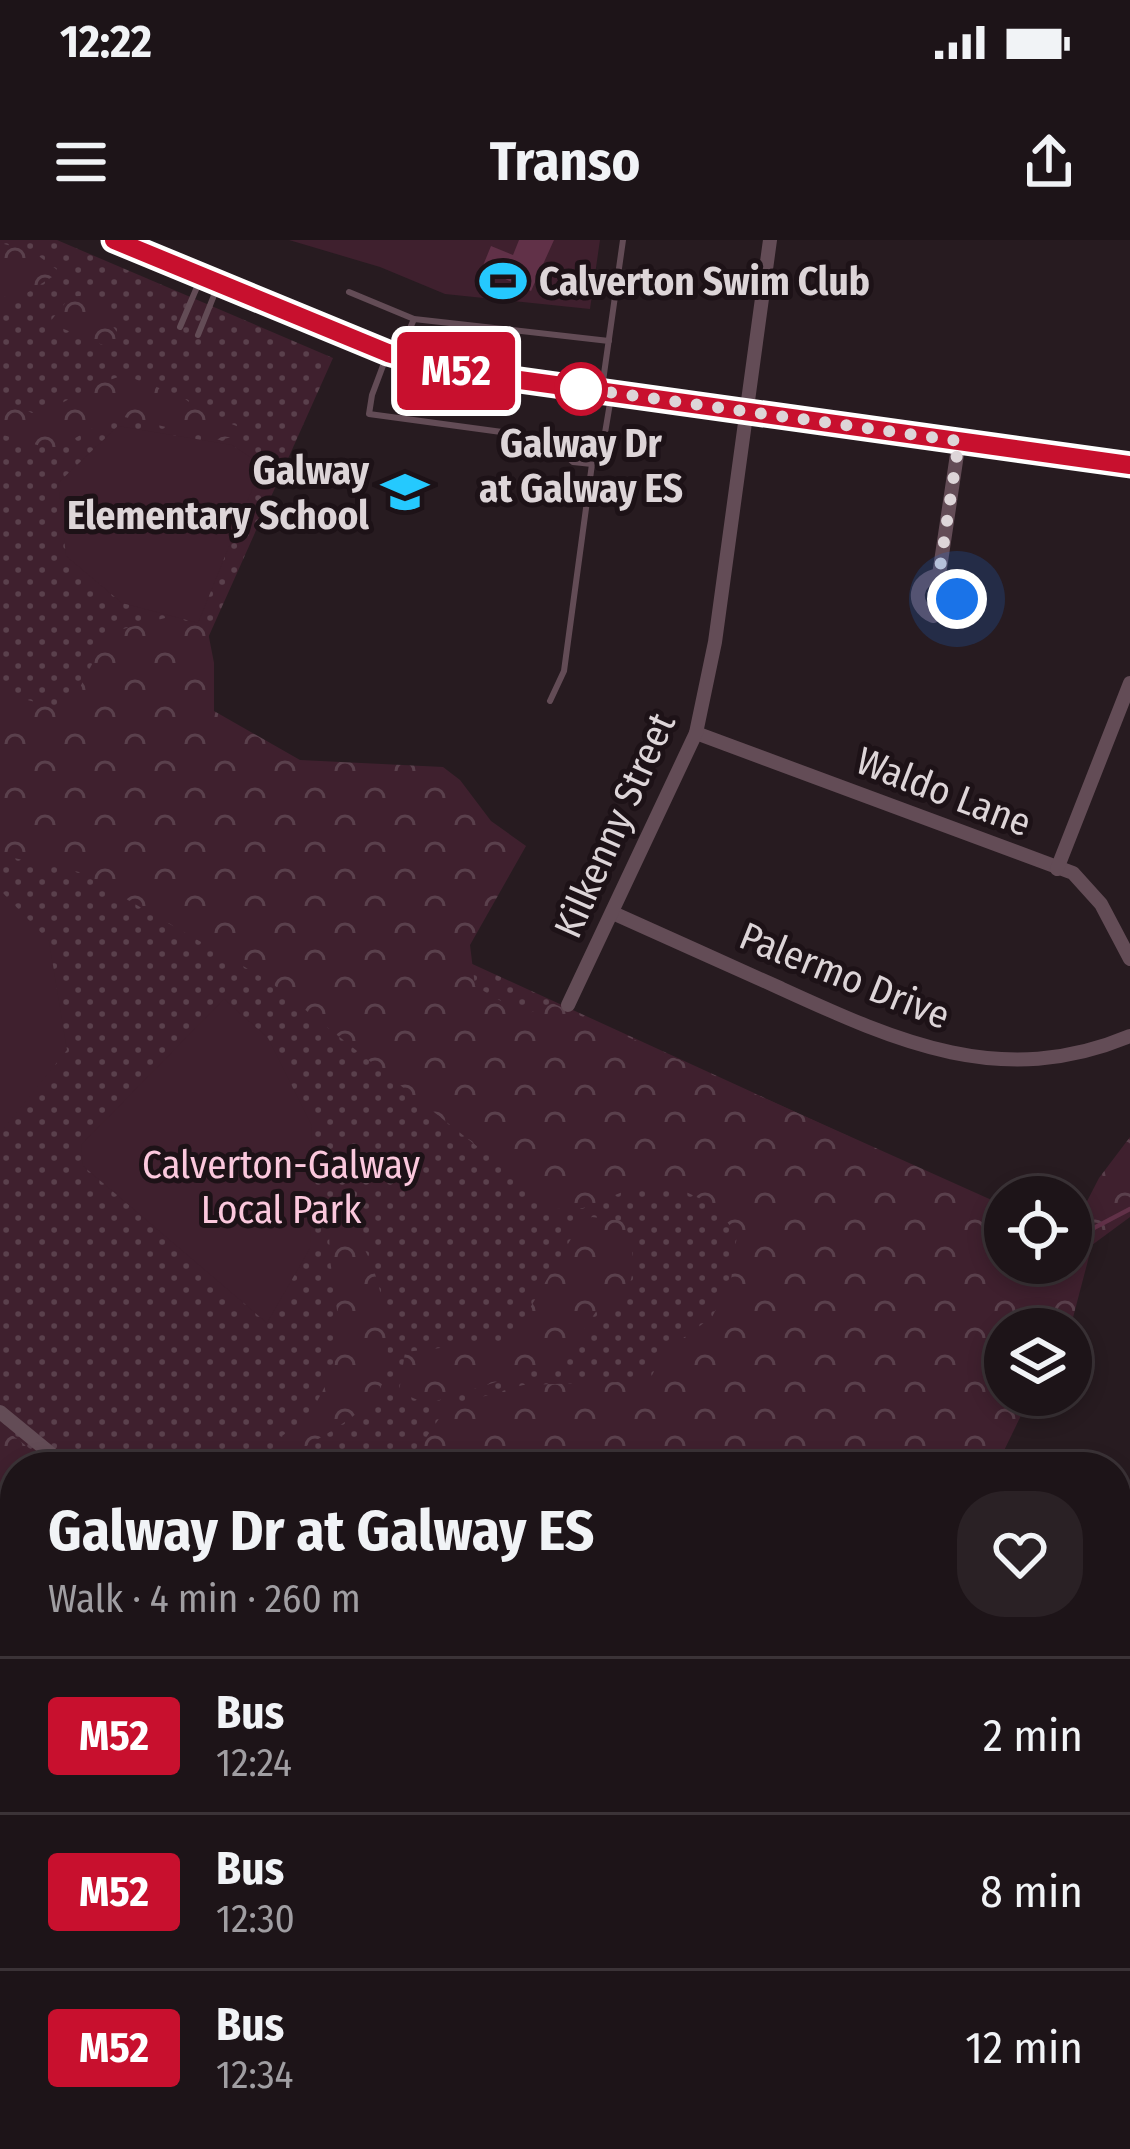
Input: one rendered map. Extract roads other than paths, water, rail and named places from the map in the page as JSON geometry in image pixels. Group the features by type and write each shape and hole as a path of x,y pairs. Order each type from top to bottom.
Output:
{"street":[{"path":"113,240 393,355 448,370 1130,465"},
{"name":"Kilkenny Street","path":"568,1005 696,734 715,642 770,240"},
{"path":"939,575 959,441"},
{"path":"1057,868 1130,682"},
{"name":"Waldo Lane","path":"696,734 1073,874 1101,904 1130,959"},
{"name":"Palermo Drive","path":"613,913 877,1032 938,1052 1002,1060 1050,1058 1130,1036"},
{"path":"0,1412 49,1452"}],"lane":[{"path":"415,319 372,395 369,414 546,438 573,462 592,464 602,457 609,341 623,240"},
{"path":"179,327 210,280"},
{"path":"198,334 210,280"},
{"path":"349,292 415,319 609,341"},
{"path":"550,701 564,670 592,464"}],"waterway":[{"path":"1092,1229 1130,1209"}],"place":[{"name":"Calverton Swim Club","path":"503,281"},
{"name":"Galway Dr at Galway ES","path":"581,389"},
{"name":"Galway Elementary School","path":"405,492"}],"park label":[{"name":"Calverton-Galway Local Park","path":"281,1186"}]}
